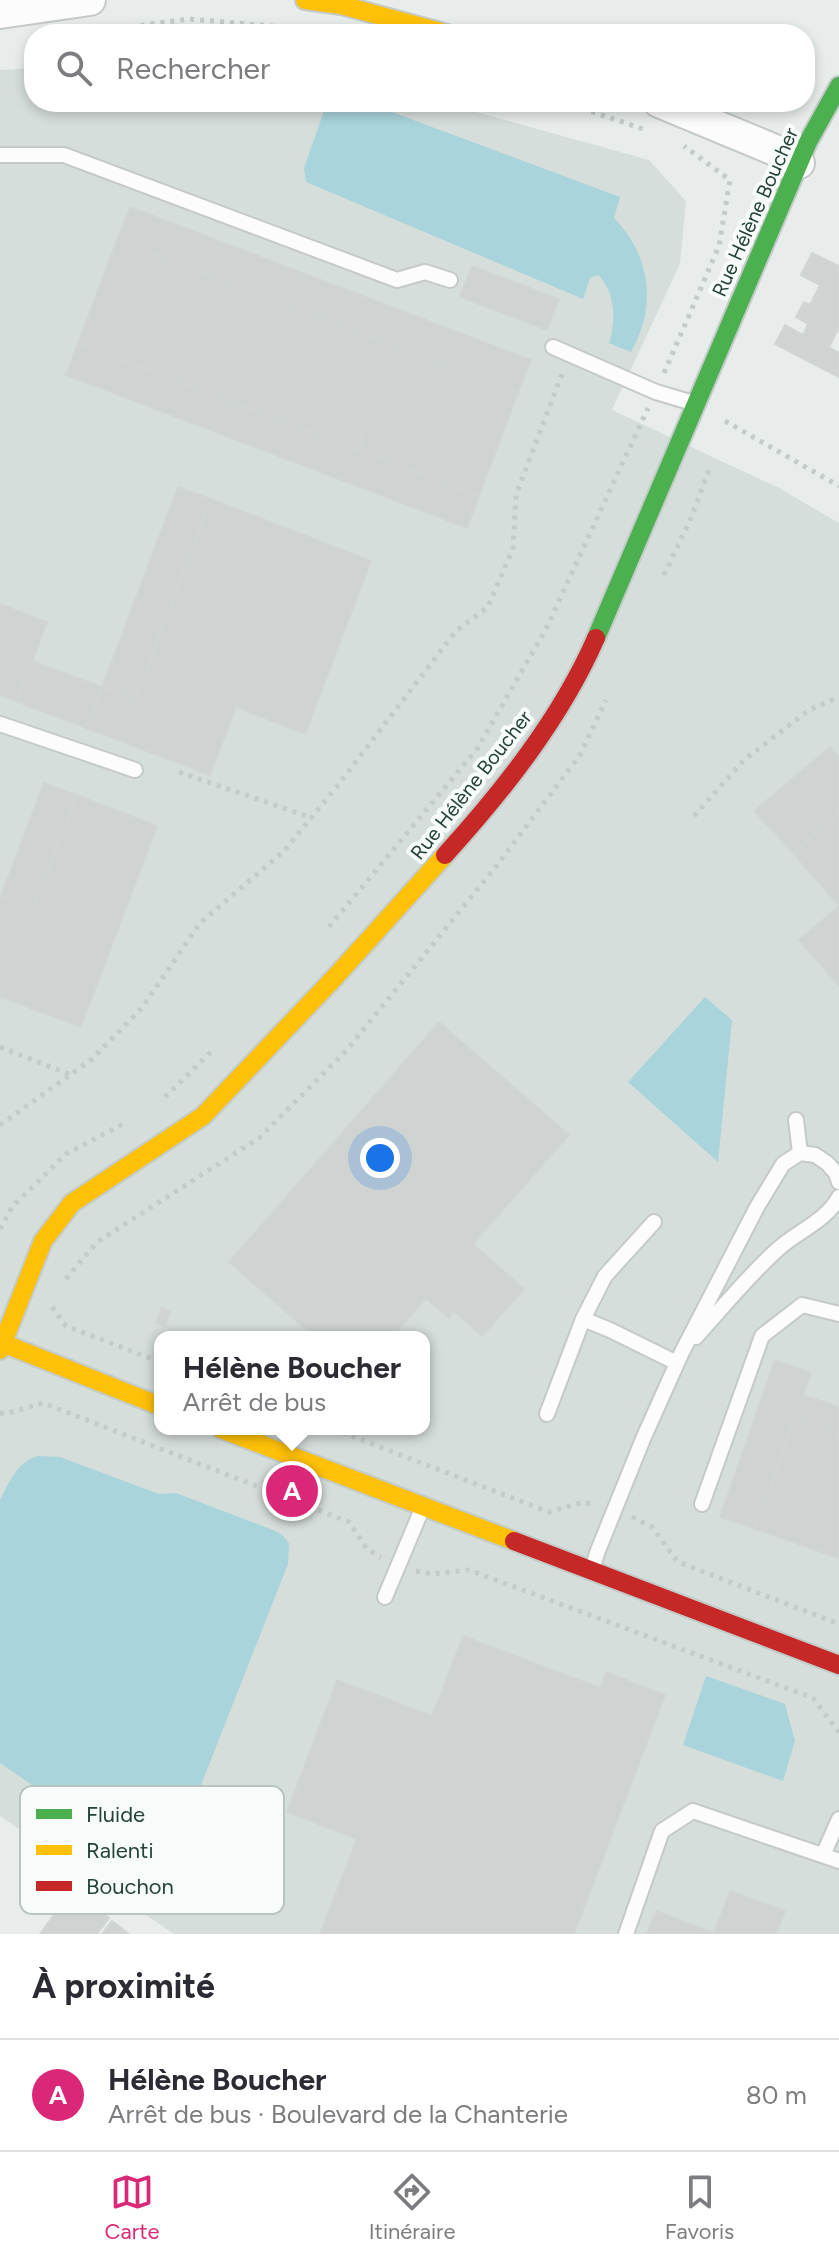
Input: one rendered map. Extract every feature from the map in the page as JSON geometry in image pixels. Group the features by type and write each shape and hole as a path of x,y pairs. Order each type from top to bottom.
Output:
{"street":[{"path":"0,13 90,0"},
{"path":"305,0 341,5 411,24"},
{"name":"Rue Hélène Boucher","path":"1,1345 43,1241 72,1203 203,1116 336,976 472,825 538,740 586,660 799,163 832,115 839,86"},
{"path":"683,112 799,163"},
{"path":"1,1345 154,1404"},
{"path":"237,1435 839,1665"}],"lane":[{"path":"0,155 64,155 397,280 425,272 450,280"},
{"path":"553,347 656,392 696,404"},
{"path":"0,724 135,770"},
{"path":"796,1120 800,1153"},
{"path":"593,1571 597,1553 643,1439 680,1357 757,1207 783,1164 800,1153 815,1155 836,1173 839,1182"},
{"path":"680,1357 779,1247 832,1209 839,1197"},
{"path":"547,1414 583,1319 605,1276 654,1222"},
{"path":"702,1504 762,1336 802,1305 839,1314"},
{"path":"583,1319 680,1357"},
{"path":"385,1597 423,1506"},
{"path":"626,1934 662,1831 693,1811 839,1861"},
{"path":"823,1855 839,1819"}],"path":[{"path":"152,24 189,19 247,24"},
{"path":"592,112 651,132"},
{"path":"329,927 477,749 546,629 656,392 719,246 730,180 680,142"},
{"path":"0,1125 91,1060 142,1008 200,923 284,851 456,631 488,607 513,548 516,495 570,354"},
{"path":"723,419 839,486"},
{"path":"694,816 744,760 809,710 839,697"},
{"path":"179,772 312,818"},
{"path":"154,1107 223,1041"},
{"path":"0,1047 70,1075"},
{"path":"0,1229 12,1207 66,1154 129,1121"},
{"path":"48,1301 66,1326 154,1360"},
{"path":"349,1435 549,1512 583,1502 592,1504"},
{"path":"635,1518 652,1527 678,1562 839,1624"}],"shaded area":[{"path":"24,69 24,112 477,112 649,160 686,201 680,264 612,410 779,488 839,523 839,1934 174,1934 145,1914 284,1914 284,1786 20,1786 20,1830 0,1816 0,70"}],"water":[{"path":"324,112 392,112 620,197 614,218 636,248 646,282 645,317 631,352 609,343 613,308 608,290 598,275 590,278 583,299 306,182 304,168"},
{"path":"705,997 732,1020 718,1162 628,1082"},
{"path":"38,1456 60,1457 159,1494 176,1493 273,1530 289,1543 288,1564 201,1786 34,1786 0,1763 0,1500 20,1467"},
{"path":"706,1676 785,1704 795,1741 783,1781 683,1745"}],"building":[{"path":"130,207 531,360 518,393 117,240"},
{"path":"117,240 518,393 479,496 370,454 371,428 362,428 361,451 78,343"},
{"path":"812,253 839,266 839,327 829,347 839,353 839,377 775,344 785,325 803,335 808,324 796,317 804,302 810,305 820,285 801,275"},
{"path":"472,266 559,299 547,330 460,297"},
{"path":"78,343 479,496 467,528 66,375"},
{"path":"362,428 371,428 370,454 361,451"},
{"path":"178,487 211,499 135,700 102,687"},
{"path":"211,499 371,561 305,734 236,707 210,775 86,728 102,687 135,700"},
{"path":"0,604 47,622 17,702 0,695"},
{"path":"32,661 102,687 86,728 17,702"},
{"path":"830,747 839,756 839,813 793,853 754,811"},
{"path":"44,783 77,795 33,909 1,896"},
{"path":"77,795 157,826 81,1027 1,997 0,1000 0,896 33,909"},
{"path":"839,813 839,906 793,853"},
{"path":"839,906 839,986 799,940"},
{"path":"439,1022 569,1135 473,1244 524,1289 482,1336 454,1311 449,1318 426,1298 397,1331 308,1331 229,1262"},
{"path":"162,1308 170,1312 165,1326 156,1323"},
{"path":"775,1360 811,1373 755,1529 720,1517"},
{"path":"803,1395 839,1407 839,1433 795,1418"},
{"path":"795,1418 839,1433 839,1558 755,1529"},
{"path":"463,1636 600,1688 606,1672 665,1695 574,1934 320,1934 357,1839 287,1812 337,1680 432,1716"},
{"path":"730,1891 785,1911 776,1934 647,1934 656,1911 714,1933"},
{"path":"55,1914 104,1914 109,1918 97,1934 40,1934"},
{"path":"112,1921 129,1934 102,1934"}],"traffic: fast":[{"path":"596,638 808,142 839,86"}],"traffic: slow":[{"path":"305,0 341,5 411,24"},
{"path":"0,1350 43,1241 72,1203 203,1116 445,855"},
{"path":"0,1342 154,1404"},
{"path":"237,1435 514,1541"}],"traffic: jam":[{"path":"445,855 488,805 548,725 596,638"},
{"path":"514,1541 839,1665"}],"place":[{"name":"Hélène Boucher","path":"292,1491"}]}
